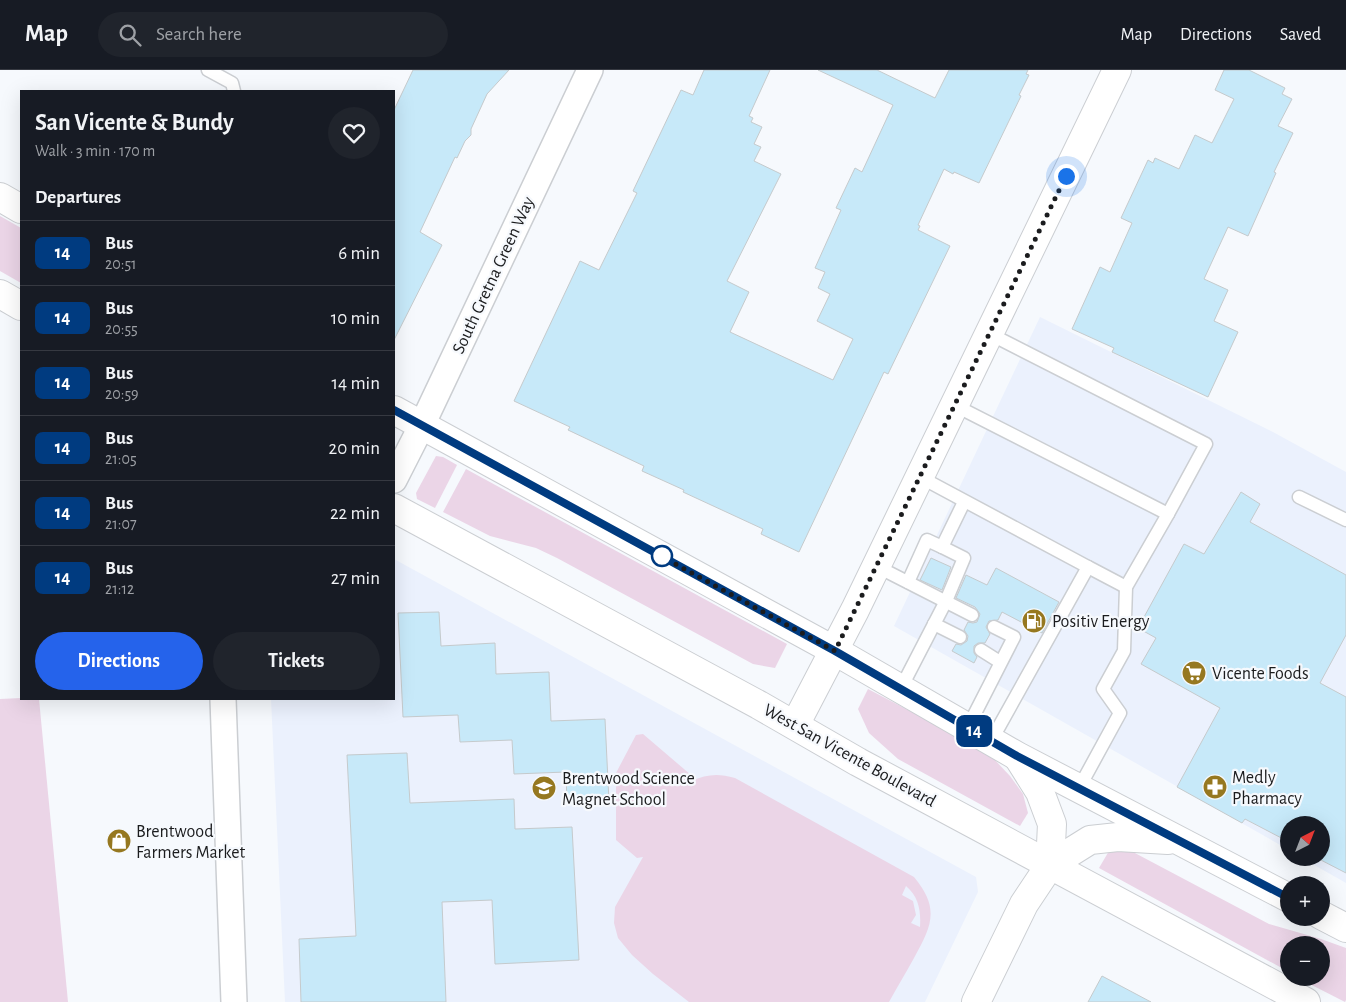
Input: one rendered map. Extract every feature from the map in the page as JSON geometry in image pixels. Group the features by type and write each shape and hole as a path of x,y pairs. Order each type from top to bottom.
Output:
{"main road":[{"path":"795,725 835,651 1117,70"},
{"path":"0,198 20,208"},
{"path":"0,294 20,305"},
{"path":"395,411 835,651 1017,756 1280,893"},
{"name":"West San Vicente Boulevard","path":"395,509 795,725 858,762 1306,1002"},
{"path":"1017,756 1040,792 1052,824 1050,865"},
{"path":"976,1002 1024,904 1050,865 1090,840 1118,837 1177,841"},
{"path":"1330,920 1346,928"}],"street":[{"name":"South Gretna Green Way","path":"395,478 590,70"},
{"path":"224,700 234,1002"}],"lane":[{"path":"208,70 232,83 234,90"},
{"path":"990,334 1206,444 1126,587 1124,650 1103,689 1120,713 1078,788"},
{"path":"954,406 1168,514"},
{"path":"920,477 1126,587"},
{"path":"1299,496 1346,520"},
{"path":"942,547 964,502"},
{"path":"901,688 946,601 964,558 927,540 908,582"},
{"path":"876,566 972,614"},
{"path":"991,741 1088,567"},
{"path":"934,624 960,637"},
{"path":"968,727 1014,637 994,627"},
{"path":"981,650 1000,662"}],"shaded area":[{"path":"0,216 20,227 20,282 0,271"},
{"path":"1040,317 1273,432 1346,472 1346,883 1316,866 1330,866 1330,816 1280,816 1280,845 894,626"},
{"path":"436,456 443,457 457,465 435,508 417,499 416,493"},
{"path":"466,469 787,644 775,668 753,664 536,548 490,536 443,512"},
{"name":"Brentwood Science Magnet School","path":"395,560 976,877 978,892 925,1002 285,1002 271,700 395,700"},
{"path":"868,689 969,742 993,758 1010,776 1023,794 1028,813 1020,826 898,759 869,733 858,709"},
{"path":"0,699 39,700 68,1002 0,1002"},
{"path":"643,734 691,775 691,781 713,775 735,778 914,877 928,898 930,908 929,926 920,947 889,1002 689,1002 632,955 618,938 614,923 615,907 643,857 637,858 616,840 616,773 636,735","holes":["906,886 918,905 920,927 911,923 916,915 913,901 902,895"]},
{"path":"1109,851 1133,852 1269,924 1311,936 1280,936 1280,967 1099,868"},
{"path":"1330,942 1346,948 1345,1002 1314,986 1330,986"}],"building":[{"path":"413,70 509,70 487,94 471,129 471,135 465,141 457,158 455,157 420,232 442,245 395,338 395,108"},
{"path":"704,70 770,70 749,116 753,118 751,122 762,127 754,144 761,147 754,161 781,174 727,281 749,292 730,332 833,380 853,339 817,321 830,294 818,288 825,272 815,268 841,210 836,208 855,168 862,172 893,105 818,70 877,70 935,98 949,70 1028,70 1026,74 1029,75 1019,95 1021,96 979,183 944,169 918,225 920,226 918,230 950,246 888,374 884,372 799,552 761,534 763,529 642,471 644,466 568,430 570,427 514,401 580,261 599,270 637,193 633,191 681,90 693,95"},
{"path":"1224,70 1249,70 1285,88 1282,94 1292,99 1278,126 1293,133 1274,172 1276,173 1248,236 1228,227 1204,279 1228,290 1214,321 1238,332 1208,397 1112,352 1114,348 1072,329 1100,267 1110,272 1132,223 1121,218 1148,160 1153,163 1155,158 1179,169 1195,135 1212,143 1234,99 1215,90"},
{"path":"1241,492 1260,504 1250,522 1346,575 1346,635 1320,683 1346,697 1346,873 1330,865 1330,816 1280,816 1280,837 1245,819 1242,823 1177,787 1220,708 1141,664 1156,638 1138,628 1184,544 1204,554"},
{"path":"931,558 951,567 942,590 920,580"},
{"name":"Positiv Energy","path":"996,568 1059,602 1042,633 1002,612 998,620 989,621 986,627 990,634 985,643 978,643 974,646 974,653 977,657 974,663 952,651 956,644 961,645 967,641 968,636 964,630 968,622 977,622 980,614 975,607 956,598 966,575 987,585"},
{"path":"439,612 441,646 495,643 496,674 549,672 551,721 605,719 609,802 567,804 566,772 514,774 512,740 460,742 458,715 403,717 398,613"},
{"path":"407,753 410,803 514,799 515,829 572,827 579,960 495,964 492,900 442,902 446,1002 301,1002 299,939 356,936 347,755"},
{"path":"1102,976 1151,1002 1088,1002"}],"bus line":[{"name":"14","path":"395,411 835,651 1017,756 1280,893"}],"place":[{"name":"Positiv Energy","path":"1034,621"},
{"name":"Vicente Foods","path":"1194,673"},
{"name":"Medly Pharmacy","path":"1215,787"},
{"name":"Brentwood Science Magnet School","path":"544,788"},
{"name":"Brentwood Farmers Market","path":"119,841"}],"route":[{"path":"662,556 657,554 835,651 1066,176"}]}
